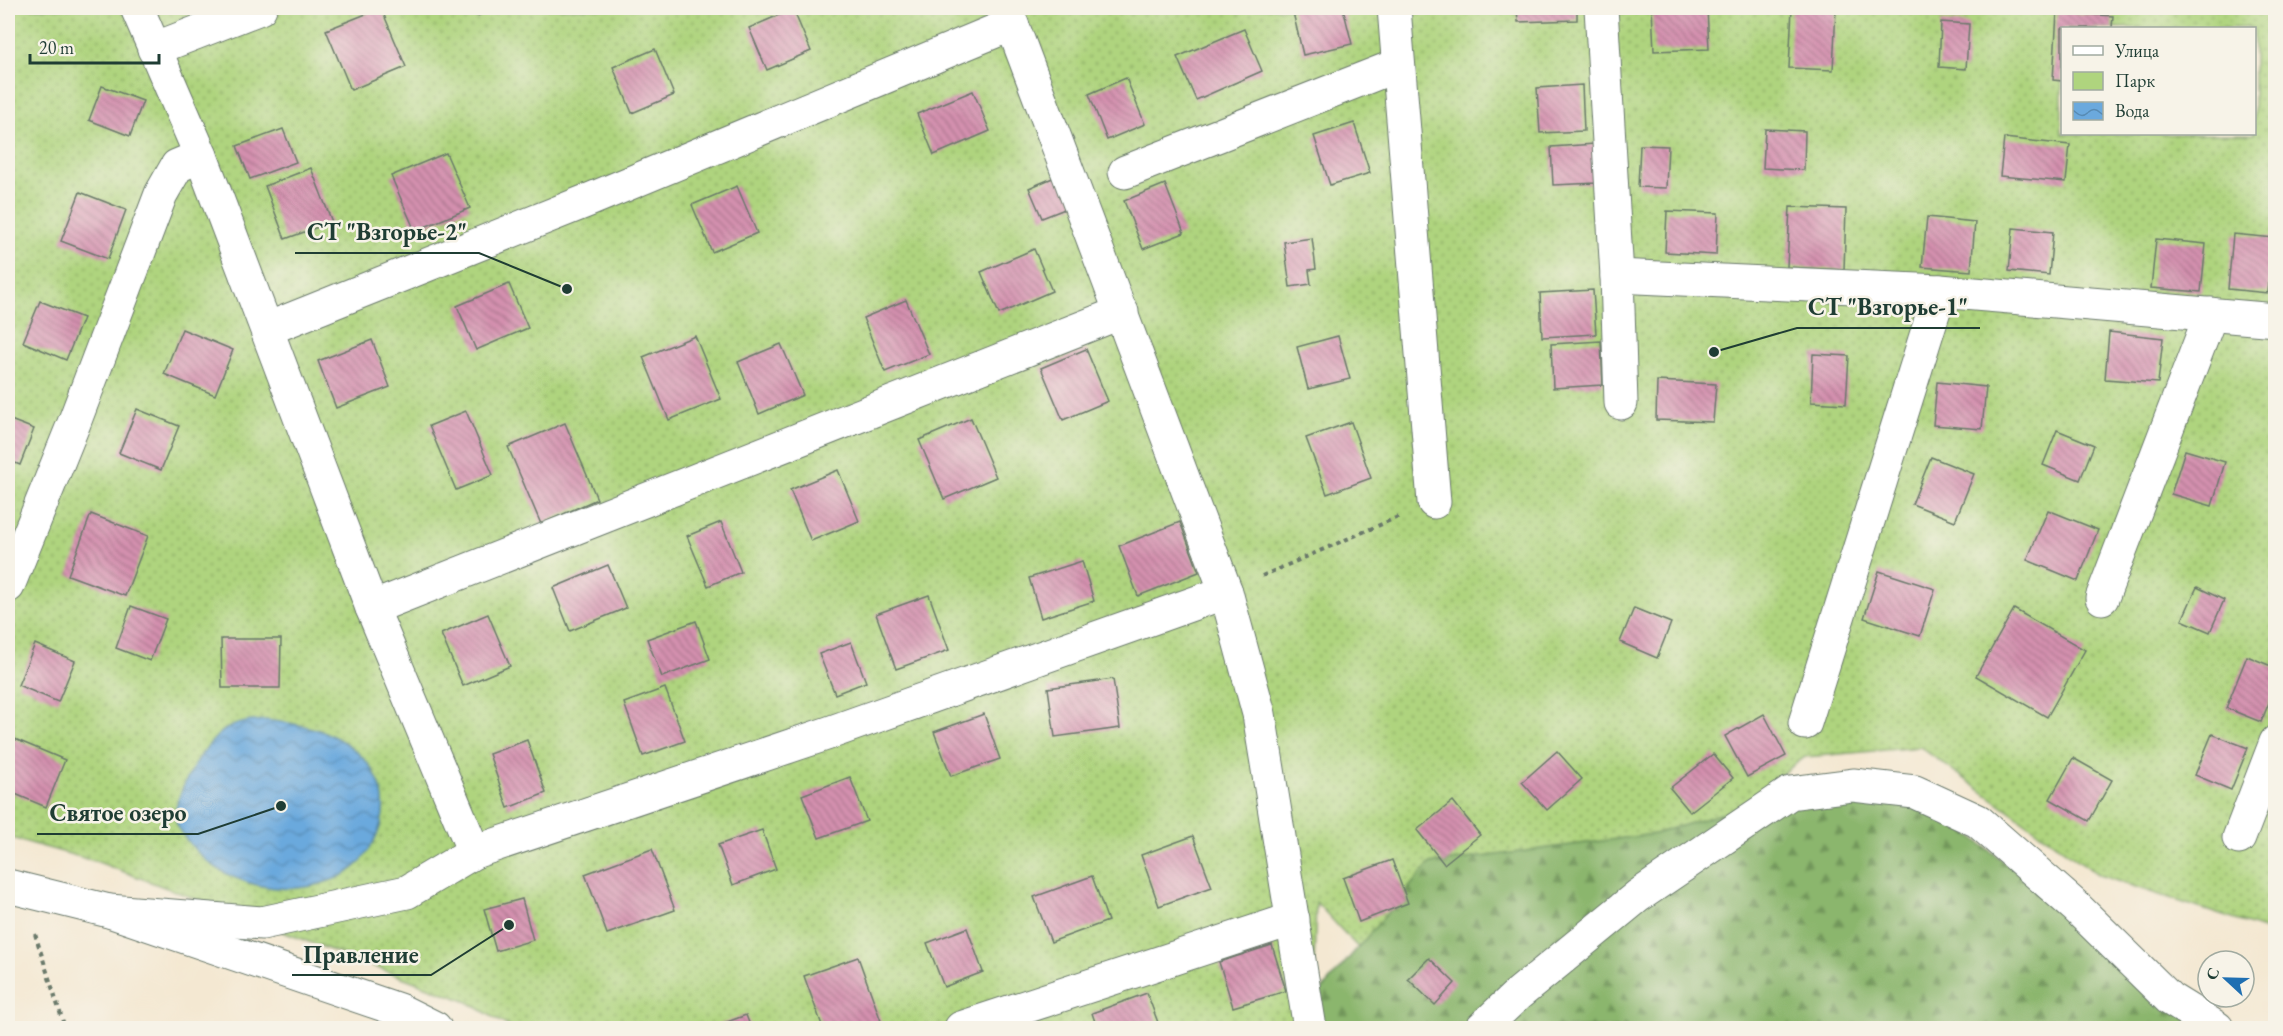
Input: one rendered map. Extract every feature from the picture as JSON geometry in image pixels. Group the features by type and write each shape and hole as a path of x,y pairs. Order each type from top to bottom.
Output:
{"street":[{"path":"137,8 201,156 372,608 474,852"},
{"path":"154,49 260,8"},
{"path":"1394,8 1434,501"},
{"path":"1601,8 1617,276 1621,403"},
{"path":"267,329 589,200 1009,16 1226,592 1259,714 1310,1029"},
{"path":"1125,172 1398,65"},
{"path":"8,586 74,423 161,194 177,166 201,156"},
{"path":"1617,276 1940,291 2276,320"},
{"path":"1805,723 1940,291"},
{"path":"372,608 1122,312"},
{"path":"2102,598 2211,314"},
{"path":"109,911 261,923 407,892 474,852 826,734 1226,592"},
{"path":"2239,838 2276,742"},
{"path":"1482,1029 1517,994 1638,896 1790,793 1853,785 1915,792 1978,821 2075,906 2169,999 2217,1029"},
{"path":"14,889 109,911 399,1010 435,1029"},
{"path":"961,1029 1293,919"}],"path":[{"path":"1226,592 1434,501"},
{"path":"14,889 65,1029"}],"green space":[{"path":"8,8 2275,8 2275,933 2099,875 1920,747 1805,757 1435,1028 1432,1028 1316,902 1312,1028 511,1028 468,1002 98,862 8,837"},
{"path":"1915,792 2217,1028 1292,1028 1292,1025 1429,864 1654,834 1790,793"}],"water":[{"path":"267,720 308,727 338,739 353,748 375,774 381,789 383,806 381,823 366,855 350,871 337,878 311,886 292,888 255,885 237,879 205,859 178,828 176,810 179,797 192,769 210,743 228,728 247,722"}],"building":[{"path":"381,8 406,67 351,90 326,30"},
{"path":"473,8 497,8 477,16"},
{"path":"1292,8 1343,8 1352,44 1303,55"},
{"path":"1517,8 1577,8 1577,20 1518,22"},
{"path":"1652,8 1707,8 1709,49 1654,51"},
{"path":"1792,8 1836,9 1833,70 1789,68"},
{"path":"793,9 811,51 767,70 749,28"},
{"path":"2057,12 2113,16 2112,27 2061,27 2061,81 2053,80"},
{"path":"1941,22 1969,24 1966,69 1939,67"},
{"path":"1244,29 1262,71 1196,100 1177,57"},
{"path":"655,49 674,95 632,113 613,67"},
{"path":"1126,78 1145,124 1107,140 1089,94"},
{"path":"1582,85 1584,131 1540,133 1537,88"},
{"path":"102,86 143,101 130,136 89,120"},
{"path":"973,91 990,131 934,155 917,114"},
{"path":"1354,123 1370,173 1330,185 1314,136"},
{"path":"283,129 296,162 250,179 237,146"},
{"path":"1765,129 1805,131 1804,170 1763,168"},
{"path":"2004,138 2070,145 2066,182 2000,176"},
{"path":"1595,144 1597,183 1553,185 1551,147"},
{"path":"1640,145 1668,146 1666,188 1638,187"},
{"path":"446,153 470,208 415,231 391,176"},
{"path":"311,168 332,222 285,239 265,186"},
{"path":"1062,174 1075,205 1042,218 1029,188"},
{"path":"1165,184 1184,233 1143,249 1124,201"},
{"path":"737,186 757,233 712,252 692,205"},
{"path":"80,192 126,210 108,259 61,241"},
{"path":"1790,207 1846,209 1844,270 1787,267"},
{"path":"1667,211 1718,213 1716,255 1665,252"},
{"path":"1927,217 1975,222 1971,271 1922,267"},
{"path":"2013,228 2053,232 2049,275 2009,271"},
{"path":"2233,234 2274,238 2268,293 2228,289"},
{"path":"1312,238 1316,269 1309,270 1311,284 1290,287 1284,242"},
{"path":"2156,239 2206,244 2201,292 2151,288"},
{"path":"1034,249 1052,291 999,314 981,272"},
{"path":"509,284 528,328 476,350 457,306"},
{"path":"1593,290 1596,334 1542,337 1540,293"},
{"path":"906,300 929,354 885,372 863,318"},
{"path":"40,301 83,318 66,360 23,342"},
{"path":"182,329 233,350 215,395 164,374"},
{"path":"2109,332 2163,338 2158,383 2105,379"},
{"path":"695,336 721,399 669,420 643,357"},
{"path":"1338,336 1350,379 1308,389 1297,347"},
{"path":"372,340 390,387 336,408 318,361"},
{"path":"1601,341 1603,385 1553,388 1551,344"},
{"path":"781,344 803,395 759,414 738,362"},
{"path":"1086,349 1108,401 1063,420 1041,368"},
{"path":"1813,354 1849,356 1846,404 1811,402"},
{"path":"1657,381 1716,384 1713,422 1656,420"},
{"path":"1937,382 1986,387 1982,429 1933,425"},
{"path":"137,409 179,426 161,470 119,453"},
{"path":"466,411 493,475 456,490 429,426"},
{"path":"971,418 996,477 944,499 919,440"},
{"path":"8,419 34,429 20,465 8,460"},
{"path":"1351,422 1371,478 1327,494 1306,438"},
{"path":"565,423 597,499 541,524 508,447"},
{"path":"2057,430 2094,445 2080,480 2043,465"},
{"path":"2185,450 2225,462 2212,506 2171,494"},
{"path":"1931,457 1974,474 1955,521 1912,504"},
{"path":"838,470 859,521 811,541 790,490"},
{"path":"2048,510 2098,530 2078,581 2027,560"},
{"path":"91,514 148,536 125,596 68,575"},
{"path":"721,522 741,572 708,586 687,536"},
{"path":"1180,522 1199,572 1138,596 1119,546"},
{"path":"1082,561 1094,601 1041,618 1029,578"},
{"path":"608,565 626,608 570,631 553,588"},
{"path":"1879,571 1935,589 1920,636 1864,618"},
{"path":"2197,587 2224,600 2210,632 2182,620"},
{"path":"929,595 949,650 896,669 876,614"},
{"path":"131,606 166,619 150,661 116,648"},
{"path":"1634,608 1671,623 1657,658 1620,642"},
{"path":"2014,609 2085,650 2047,717 1976,676"},
{"path":"488,614 510,666 463,686 441,634"},
{"path":"696,621 710,659 662,677 647,639"},
{"path":"221,639 281,639 280,688 222,688"},
{"path":"851,642 866,682 835,694 819,654"},
{"path":"35,644 75,661 58,702 18,685"},
{"path":"2247,656 2276,668 2276,686 2261,722 2226,708"},
{"path":"1113,679 1120,728 1055,737 1048,688"},
{"path":"665,688 685,741 643,756 624,703"},
{"path":"984,714 1000,759 951,776 934,732"},
{"path":"1764,714 1786,756 1747,777 1725,736"},
{"path":"2212,734 2248,748 2231,790 2195,775"},
{"path":"10,737 65,760 46,807 8,791"},
{"path":"527,740 546,793 508,808 489,754"},
{"path":"1557,751 1582,779 1547,810 1522,782"},
{"path":"1713,754 1733,778 1690,812 1670,788"},
{"path":"2073,758 2112,780 2089,821 2050,799"},
{"path":"850,777 867,821 819,838 802,795"},
{"path":"1453,801 1480,835 1444,864 1417,830"},
{"path":"762,830 776,869 733,885 718,845"},
{"path":"1193,836 1212,887 1159,906 1141,855"},
{"path":"652,849 675,910 607,934 585,874"},
{"path":"1392,860 1408,903 1359,922 1343,878"},
{"path":"1092,876 1108,921 1051,942 1034,897"},
{"path":"522,899 533,940 496,951 484,909"},
{"path":"967,928 983,972 944,987 927,943"},
{"path":"1272,945 1286,991 1233,1007 1219,962"},
{"path":"858,957 881,1021 860,1028 823,1028 804,976"},
{"path":"1429,958 1455,983 1435,1005 1408,979"},
{"path":"1147,993 1160,1028 1097,1028 1092,1013"},
{"path":"746,1015 751,1028 711,1028"}],"place":[{"name":"СТ \"Взгорье-2\"","path":"567,289"},
{"name":"СТ \"Взгорье-1\"","path":"1714,352"},
{"name":"Святое озеро","path":"281,806"},
{"name":"Правление","path":"509,925"}]}
